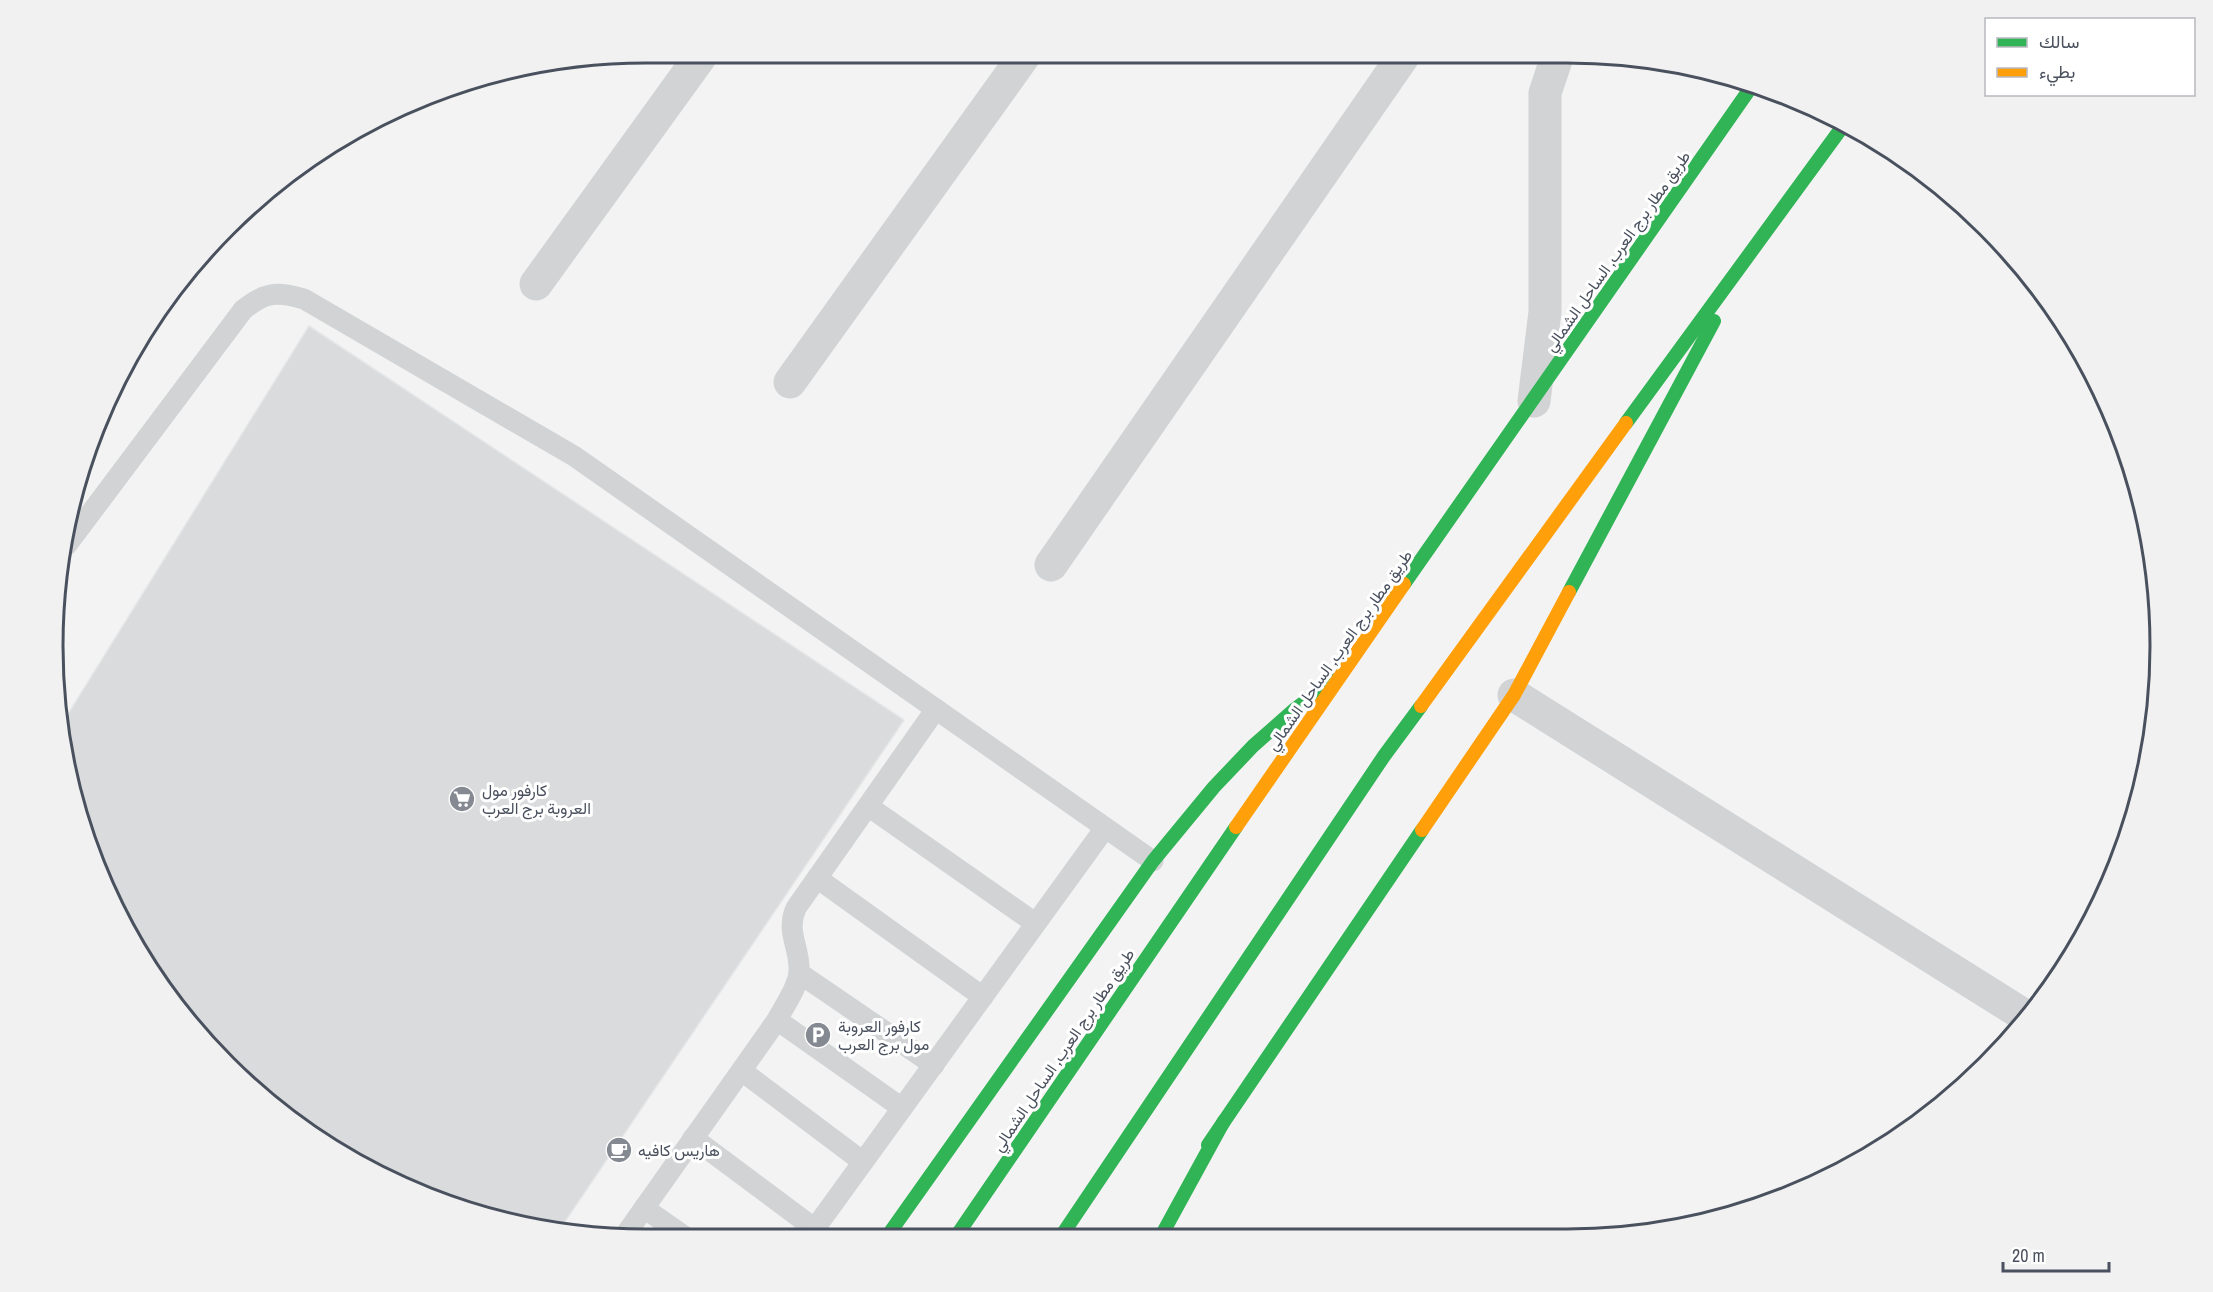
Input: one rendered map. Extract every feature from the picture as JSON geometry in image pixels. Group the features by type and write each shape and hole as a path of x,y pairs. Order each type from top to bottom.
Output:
{"main road":[{"name":"طريق مطار برج العرب, الساحل الشمالي","path":"961,1229 1340,675 1534,401 1748,92"},
{"path":"1066,1229 1384,756 1839,131"},
{"path":"1151,1229 1514,695 1746,261"},
{"path":"892,1229 1153,861 1214,787 1253,746 1295,709 1340,675"},
{"path":"1165,1229 1224,1121"}],"street":[{"path":"536,284 696,63"},
{"path":"790,382 1019,63"},
{"path":"1051,565 1398,63"},
{"path":"1534,401 1545,312 1545,93 1554,63"},
{"path":"1514,695 2020,1013"}],"lane":[{"path":"73,536 243,310 256,299 272,294 288,294 304,299 574,456 1153,861"},
{"path":"630,1229 777,1020 796,984 799,973 790,928 796,908 936,709"},
{"path":"868,806 1035,923"},
{"path":"816,1229 1105,828"},
{"path":"817,878 983,997"},
{"path":"799,973 934,1065"},
{"path":"777,1020 902,1108"},
{"path":"742,1071 863,1162"},
{"path":"693,1138 806,1229"},
{"path":"644,1208 674,1229"}],"building":[{"name":"كارفور مول العروبة برج العرب","path":"309,326 904,720 564,1223 532,1218 459,1198 388,1169 354,1151 291,1109 234,1058 183,1001 141,938 123,904 107,869 83,797 74,760 67,715"}],"traffic: fast":[{"path":"1404,584 1748,92"},
{"path":"1626,423 1839,131"},
{"path":"1569,592 1714,321"},
{"path":"892,1229 1153,861 1214,787 1253,746 1295,709 1334,680"},
{"path":"1066,1229 1384,756 1421,706"},
{"path":"961,1229 1236,827"},
{"path":"1208,1145 1422,830"},
{"path":"1165,1229 1224,1121"}],"traffic: slow":[{"path":"1421,706 1626,423"},
{"path":"1236,827 1404,584"},
{"path":"1422,830 1514,695 1569,592"}],"place":[{"name":"كارفور مول العروبة برج العرب","path":"462,799"},
{"name":"كارفور العروبة مول برج العرب","path":"818,1035"},
{"name":"هاريس كافيه","path":"619,1150"}]}
